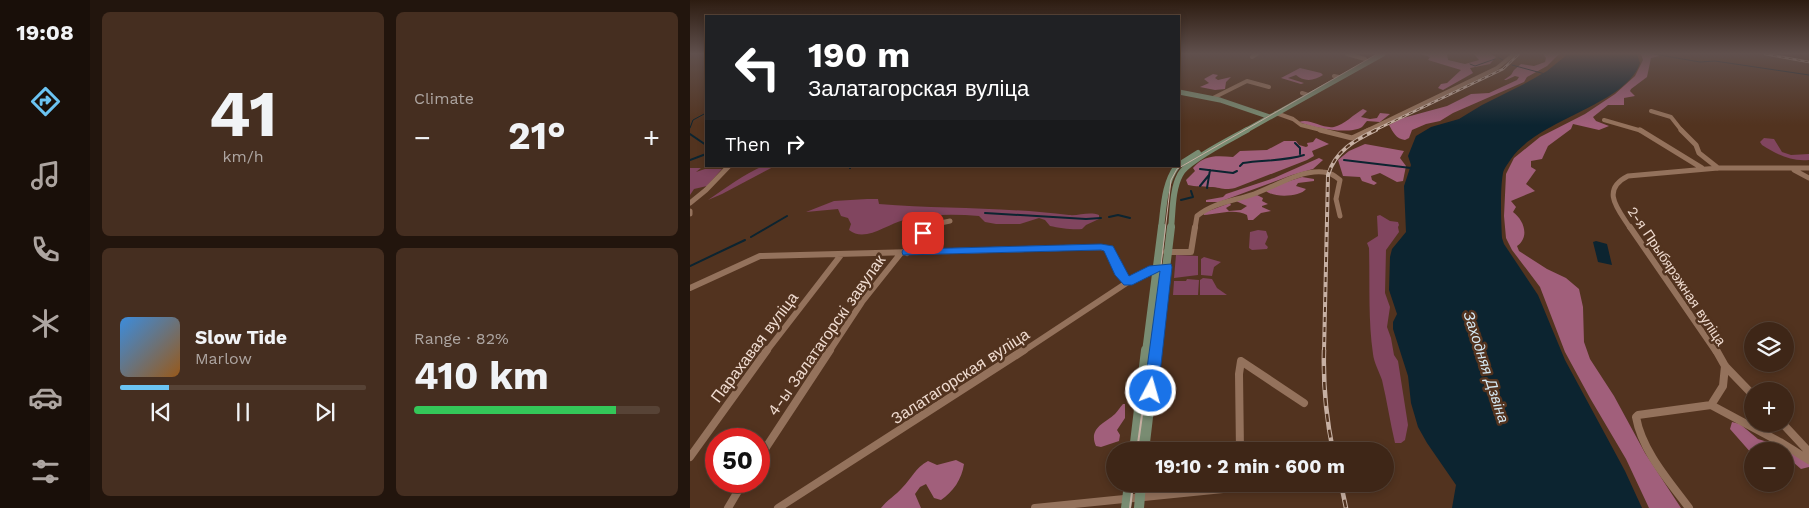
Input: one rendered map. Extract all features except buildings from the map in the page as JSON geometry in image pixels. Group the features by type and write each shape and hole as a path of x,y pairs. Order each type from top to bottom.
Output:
{"main road":[{"path":"1180,165 1335,78"},
{"path":"1180,92 1213,98 1270,115 1305,94"},
{"path":"1135,442 1153,300 1168,252 1176,180 1187,166 1221,143"},
{"path":"1145,442 1163,299 1162,267 1159,252 1163,212 1170,176 1177,167"}],"street":[{"path":"1270,115 1294,119 1301,125 1352,138 1477,78"},
{"path":"1213,98 1247,81 1269,87"},
{"path":"1651,111 1671,117 1684,135 1696,145 1699,153 1718,168"},
{"path":"1604,120 1638,130 1697,166 1706,169"},
{"path":"690,203 706,190 728,167"},
{"name":"2-я Прыбярэжная вуліца","path":"1744,386 1725,366 1708,338 1692,318 1627,223 1613,200 1613,189 1618,181 1628,176 1718,168 1809,168"},
{"path":"1792,169 1809,178"},
{"path":"1159,252 1191,252 1197,216 1201,212 1216,205 1261,191 1301,174 1324,173 1338,177 1340,180 1336,199 1340,216"},
{"name":"4-ы Залатагорскі завулак","path":"770,441 862,302 904,253 931,226 941,221 950,221"},
{"path":"690,288 760,256 1101,247 1109,249 1121,275 1128,282"},
{"name":"Парахавая вуліца","path":"690,457 769,348 841,255"},
{"name":"Залатагорская вуліца","path":"778,508 916,421 1128,282 1162,267"},
{"path":"1153,300 1163,299"},
{"path":"1240,442 1239,374 1241,361 1304,403"},
{"path":"1711,405 1723,386 1725,366"},
{"path":"1689,508 1641,437 1636,417 1711,405 1809,460"},
{"path":"1790,432 1809,452"},
{"path":"1035,508 1140,503 1208,492"},
{"path":"728,508 737,493"}],"shaded area":[{"path":"1215,78 1218,80 1230,78 1226,82 1225,89 1215,90 1200,87 1209,83 1204,79"},
{"path":"1281,78 1289,78 1304,83 1301,84"},
{"path":"1300,78 1318,78 1309,80"},
{"path":"1453,78 1465,78 1443,90 1438,88 1441,84 1447,83"},
{"path":"1519,78 1527,78 1524,82 1453,113 1440,121 1412,130 1409,138 1405,140 1397,137 1389,125 1403,118 1447,106 1471,94 1489,93"},
{"path":"1633,78 1646,78 1631,89 1630,91 1635,96 1624,98 1624,105 1608,105 1593,117 1596,121 1609,126 1599,130 1573,124 1571,129 1548,146 1542,159 1531,161 1531,167 1536,170 1526,184 1535,191 1511,201 1516,207 1513,212 1520,219 1524,229 1523,238 1517,246 1519,251 1547,269 1566,278 1579,289 1583,307 1584,342 1590,359 1614,396 1645,453 1681,508 1649,508 1626,459 1565,352 1540,287 1512,250 1506,238 1504,216 1506,174 1514,158 1540,137 1585,114 1615,94"},
{"path":"1363,109 1367,111 1361,117 1370,119 1377,118 1380,113 1390,114 1380,122 1367,121 1362,127 1340,131 1299,122 1307,121 1334,127 1345,122"},
{"path":"1316,138 1329,144 1312,151 1314,156 1307,160 1235,188 1191,186 1188,185 1186,180 1195,171 1193,168 1207,158 1216,156 1233,157 1240,151 1267,150 1284,141 1296,141 1299,145 1306,147 1308,146 1307,143 1313,142"},
{"path":"1764,138 1774,139 1782,152 1791,155 1809,154 1809,160 1790,159 1778,154 1762,145 1760,142"},
{"path":"1365,144 1404,151 1400,158 1406,166 1403,181 1397,182 1380,173 1371,176 1372,180 1377,183 1374,185 1362,181 1360,177 1343,176 1338,160 1349,151"},
{"path":"1319,158 1323,160 1313,169 1219,202 1206,202 1206,200 1223,197 1226,194 1274,178"},
{"path":"761,167 773,167 708,200 742,177"},
{"path":"690,168 701,168 696,172 705,169 722,169 707,186 694,189 690,195"},
{"path":"1302,177 1314,179 1314,181 1298,183 1296,186 1306,189 1298,194 1281,196 1266,191 1283,183"},
{"path":"1257,195 1268,204 1262,207 1271,211 1261,213 1253,220 1248,220 1247,215 1237,212 1204,215 1203,213 1230,203 1231,205 1226,208 1229,211 1241,210 1247,206 1236,201"},
{"path":"878,199 879,204 903,206 1069,215 1092,213 1099,215 1099,219 1082,229 1074,229 1050,226 1045,220 1039,218 1020,224 996,224 985,222 979,216 932,216 904,220 869,234 862,234 849,230 851,224 848,218 841,216 838,209 806,212 834,201"},
{"path":"1380,215 1390,221 1398,222 1399,225 1399,232 1386,250 1385,293 1390,307 1387,327 1394,355 1398,361 1408,425 1405,440 1401,443 1395,443 1382,380 1375,364 1371,341 1369,248 1367,243 1378,236 1377,216"},
{"path":"1266,231 1268,237 1265,244 1268,247 1267,249 1252,250 1249,248 1250,232"},
{"path":"1176,255 1198,256 1198,275 1174,278"},
{"path":"1204,257 1221,262 1214,267 1212,276 1201,275 1201,259"},
{"path":"1203,278 1212,279 1217,288 1227,295 1200,295 1200,280"},
{"path":"1187,279 1199,280 1198,295 1173,295 1174,281 1186,281"},
{"path":"1125,404 1125,418 1117,430 1120,435 1119,441 1106,442 1106,445 1101,447 1096,446 1094,435 1096,430"},
{"path":"1732,422 1740,424 1744,427 1744,432 1750,432 1758,439 1768,442 1744,442 1744,445 1730,429"},
{"path":"1794,454 1809,464 1809,467 1801,469 1794,463"},
{"path":"956,460 964,464 961,475 953,489 941,500 934,498 926,484 920,487 915,494 921,508 881,508 928,461 937,465"}],"water":[{"name":"Заходняя Дзвіна","path":"1535,78 1632,78 1618,90 1541,133 1524,145 1504,169 1501,205 1502,238 1504,244 1538,295 1565,360 1625,471 1642,508 1452,508 1456,485 1418,427 1411,403 1408,376 1393,329 1393,322 1397,314 1389,290 1392,249 1406,232 1404,186 1411,165 1408,156 1416,136 1431,127 1459,119"},
{"path":"1593,242 1607,244 1612,265 1598,262"}],"waterway":[{"path":"690,128 693,120 705,114"},
{"path":"690,134 705,144"},
{"path":"1295,143 1300,148 1300,154"},
{"path":"690,160 705,154"},
{"path":"1240,166 1243,163 1304,155"},
{"path":"1344,160 1411,168"},
{"path":"1200,169 1210,170"},
{"path":"1207,188 1210,170"},
{"path":"1210,170 1233,173 1237,171"},
{"path":"1200,186 1209,175"},
{"path":"1181,200 1193,197 1191,191"},
{"path":"985,213 1086,219 1101,218"},
{"path":"1109,217 1118,215 1130,218"},
{"path":"751,237 787,216"},
{"path":"690,266 745,240"}],"tram line":[{"path":"1151,352 1171,180 1177,169 1336,78"},
{"path":"1138,442 1151,350"},
{"path":"1130,508 1132,492"}],"railway":[{"path":"1373,131 1485,78"},
{"path":"1324,352 1328,175 1336,159 1347,147 1376,130"},
{"path":"1324,352 1328,426 1331,442"},
{"path":"1343,492 1346,508"}],"route":[{"path":"923,233 907,252 1101,247 1109,249 1121,275 1128,282 1153,268 1166,267 1151,391"}]}
